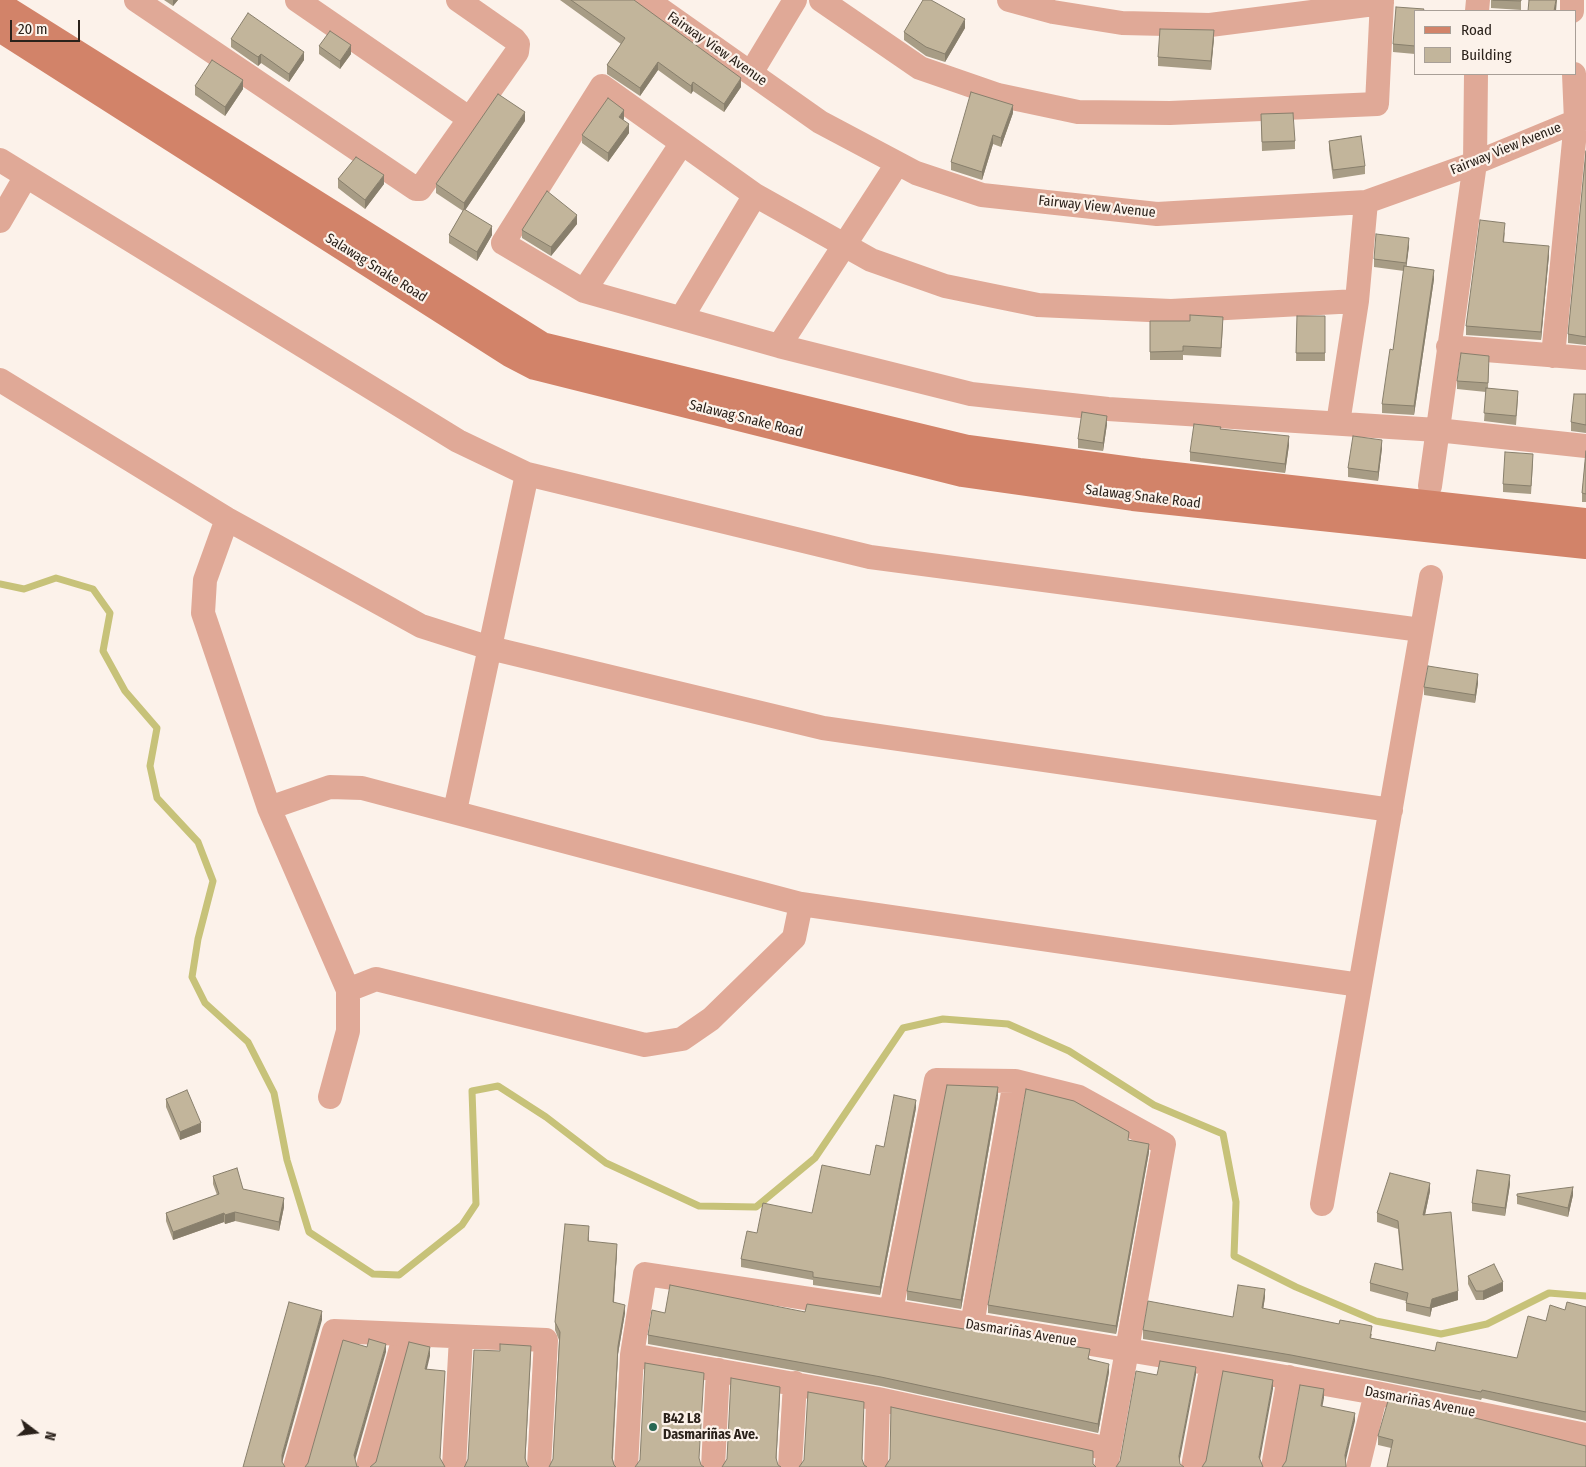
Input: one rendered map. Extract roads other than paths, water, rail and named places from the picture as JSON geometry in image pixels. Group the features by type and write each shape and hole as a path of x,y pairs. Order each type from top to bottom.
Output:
{"main road":[{"name":"Salawag Snake Road","path":"0,6 542,346 962,473 1133,496 1586,545"},
{"name":"Salawag Snake Road","path":"0,28 510,353 535,366 1034,460 1586,522"}],"street":[{"path":"136,0 416,189 423,188 517,52 518,44 514,39 458,0"},
{"path":"297,0 470,119"},
{"name":"Fairway View Avenue","path":"647,0 820,122 916,173 982,195 1157,214 1366,202 1475,163 1581,119"},
{"path":"751,73 795,0"},
{"path":"820,0 920,68 998,95 1078,112 1170,113 1377,104 1382,2 1210,25 1122,23 1053,12 1009,0"},
{"path":"1430,486 1475,163 1476,75"},
{"path":"1553,356 1581,119 1574,75"},
{"path":"1357,301 1171,311 1038,305 945,286 871,260 755,195 602,86 503,243 584,291 682,317 779,346 971,394 1108,409 1437,430 1586,446"},
{"path":"584,291 682,143"},
{"path":"0,160 458,440 527,474 870,557 1421,630"},
{"path":"779,346 897,164"},
{"path":"0,221 26,176"},
{"path":"682,317 755,195"},
{"path":"1338,423 1357,301 1366,202"},
{"path":"1448,347 1586,358"},
{"path":"0,380 227,519 421,626 490,648 823,728 1391,810"},
{"path":"455,812 527,474"},
{"path":"227,519 204,580 203,613 269,808 348,990 348,1031 330,1097"},
{"path":"1322,1204 1431,578"},
{"path":"269,808 330,787 362,788 802,904 1360,985"},
{"path":"348,990 376,979 645,1045 682,1039 711,1019 794,938 802,904"},
{"path":"632,1355 878,1399 1108,1458 1164,1144 1079,1097 1015,1081 936,1080 891,1311"},
{"path":"972,1325 1015,1081"},
{"name":"Dasmariñas Avenue","path":"626,1467 632,1355 645,1274 891,1311 1289,1377 1586,1435"},
{"path":"295,1467 334,1331 403,1332 461,1337 546,1340 539,1467"},
{"path":"365,1467 403,1332"},
{"path":"454,1467 461,1337"},
{"path":"1193,1467 1212,1364"},
{"path":"713,1467 718,1370"},
{"path":"1273,1467 1289,1377"},
{"path":"790,1467 795,1383"},
{"path":"1358,1467 1376,1393"},
{"path":"876,1467 878,1399"}],"waterway":[{"path":"0,584 24,589 56,578 93,589 110,613 103,651 125,691 157,728 150,766 157,798 198,842 213,881 198,939 192,977 205,1003 248,1042 274,1093 287,1160 309,1232 373,1274 399,1275 462,1225 476,1204 472,1091 498,1086 546,1117 606,1163 699,1206 756,1207 815,1158 903,1028 943,1019 1008,1024 1069,1051 1154,1105 1223,1134 1236,1202 1234,1256 1296,1287 1376,1321 1441,1334 1487,1324 1549,1293 1586,1296"}],"place":[{"name":"B42 L8 Dasmariñas Ave.","path":"653,1427"}]}
